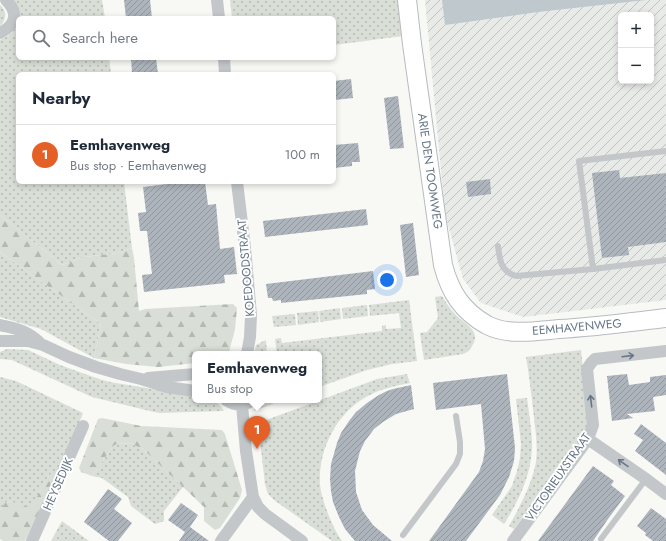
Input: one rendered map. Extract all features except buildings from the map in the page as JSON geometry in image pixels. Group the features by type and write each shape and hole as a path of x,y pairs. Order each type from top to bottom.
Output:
{"street":[{"path":"0,33 11,25 14,17 11,5 6,0"},
{"path":"217,0 219,16"},
{"name":"ARIE DEN TOOMWEG","path":"407,0 443,265 446,277 462,306 488,325"},
{"path":"224,60 225,72"},
{"name":"KOEDOODSTRAAT","path":"237,184 251,315 248,351"},
{"name":"EEMHAVENWEG","path":"488,325 509,331 535,331 582,328 666,318"},
{"path":"0,325 16,328 30,334 43,345"},
{"path":"0,341 28,341 43,345 96,367 167,387 192,391"},
{"name":"VICTORIEUXSTRAAT","path":"513,541 588,438 593,425 587,369 591,363 595,359 666,351"},
{"path":"141,379 192,374"},
{"path":"247,403 246,451 253,497 258,507 265,514 302,541"},
{"name":"HEYSEDIJK","path":"32,541 83,426"},
{"path":"588,438 666,494"},
{"path":"221,541 253,497"}],"lane":[{"path":"593,269 580,161 666,151"},
{"path":"498,246 500,262 509,274 516,276 593,269 666,260"},
{"path":"403,535 456,464 460,454 460,442 456,416"},
{"path":"601,540 646,479"}],"shaded area":[{"path":"425,0 666,0 666,300 523,317 481,303 463,279 445,214"},
{"path":"442,0 646,0 538,12 445,25"}],"green space":[{"path":"14,0 102,0 105,16 19,16 17,5"},
{"path":"230,0 399,0 403,36 336,45 336,16 232,16"},
{"path":"0,5 5,12 5,18 0,26"},
{"path":"16,26 16,60 109,60 111,72 16,72 16,184 124,184 132,248 117,253 84,257 62,265 0,215 0,40 11,34"},
{"path":"0,215 62,265 84,257 117,253 132,248 139,311 145,309 233,304 237,308 235,329 229,351 192,351 192,363 158,367 126,364 94,358 101,324 0,252"},
{"path":"0,252 101,324 94,358 41,329 0,317"},
{"path":"442,296 453,312 471,328 475,336 475,340 470,350 463,354 424,360 420,333 427,332 438,318 435,297"},
{"path":"409,300 417,361 392,364 367,370 322,386 322,351 277,351 275,339 281,338 282,343 382,331 382,326 386,325 386,329 401,328 399,313 370,316 369,305"},
{"path":"367,305 368,316 343,319 342,308"},
{"path":"340,308 341,319 320,322 319,311"},
{"path":"318,311 319,322 298,325 297,313"},
{"path":"295,314 296,325 274,327 272,316"},
{"path":"266,340 267,351 255,351 256,345"},
{"path":"7,349 28,350 60,365 99,379 192,396 192,403 216,403 224,411 159,413 92,397 12,360 0,359 0,352"},
{"path":"581,350 589,425 587,430 514,529 509,526 530,483 535,467 537,453 536,431 526,357"},
{"path":"407,374 410,383 377,392 355,404 338,423 331,434 322,459 320,485 328,514 342,541 332,541 274,500 268,494 265,484 258,423 312,403 322,403 322,399 377,379"},
{"path":"0,377 16,381 83,413 64,462 57,475 49,475 31,509 9,501 5,503 0,510"},
{"path":"527,398 532,441 532,452 528,474 520,495 504,524 492,515 512,486 517,471 521,444 516,399"},
{"path":"258,403 273,403 254,411"},
{"path":"102,418 141,426 222,430 225,434 242,490 240,498 220,528 215,530 204,521 204,507 143,449 132,444 119,443 113,446 92,476 81,472 79,468 98,419"},
{"path":"119,443 132,444 143,449 183,487 164,511 164,521 155,524 131,506 128,497 102,478 92,476 113,446"},
{"path":"54,472 57,475 25,541 3,541 0,539 0,510 5,503 9,501 31,508 49,475"},
{"path":"62,521 89,541 51,541"}],"place":[{"name":"Eemhavenweg","path":"257,449"}]}
